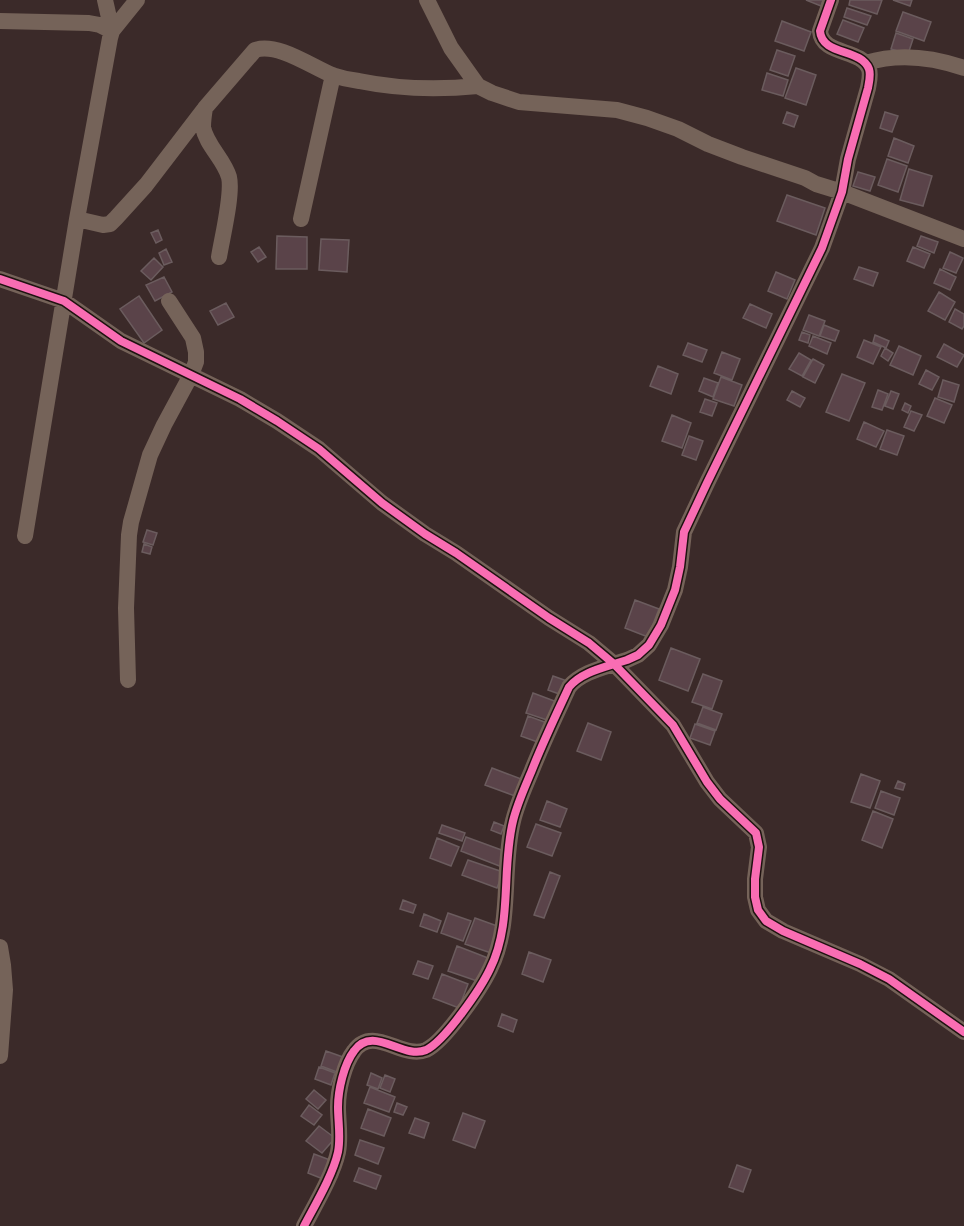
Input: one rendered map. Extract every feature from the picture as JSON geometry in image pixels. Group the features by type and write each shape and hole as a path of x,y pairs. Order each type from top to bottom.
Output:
{"street":[{"path":"105,0 112,31"},
{"path":"25,536 105,59 112,31 137,0"},
{"path":"427,0 451,48 478,86 492,93 519,102 617,110 647,118 742,157 805,178 964,239"},
{"path":"303,1226 338,1154 338,1096 349,1059 355,1049 364,1042 373,1041 417,1052 426,1050 442,1037 488,974 498,951 505,910 509,845 518,803 569,687 574,681 599,669 638,655 649,645 661,625 675,590 684,532 822,248 842,192 848,159 870,76 866,63 824,42 820,31 831,0"},
{"path":"0,21 89,23 112,31"},
{"path":"77,219 103,225 110,224 146,185 205,108 255,50 260,48 282,52 333,75 357,81 393,87 478,86"},
{"path":"866,63 892,57 918,58 945,61 964,68"},
{"path":"301,219 333,75"},
{"path":"205,108 204,130 230,180 219,257"},
{"path":"0,279 64,301 121,341 240,399 277,421 311,444 382,503 425,534 589,643 614,664 673,725 720,799 756,833 759,847 755,897 758,910 766,921 889,979 964,1032"},
{"path":"128,680 126,597 131,522 150,455 196,362 193,338 169,301"},
{"path":"0,947 3,964 1,1047"}],"building":[{"path":"806,0 823,0 821,6"},
{"path":"850,0 882,0 877,14 849,5"},
{"path":"893,0 912,0 910,6"},
{"path":"847,8 871,16 867,25 844,17"},
{"path":"903,12 931,22 924,41 896,31"},
{"path":"843,20 864,28 858,42 837,34"},
{"path":"782,21 811,32 804,51 775,41"},
{"path":"896,33 913,39 908,54 891,49"},
{"path":"777,50 795,56 788,76 770,70"},
{"path":"796,68 816,75 806,105 785,98"},
{"path":"767,73 788,80 783,96 762,90"},
{"path":"787,112 798,116 794,127 783,123"},
{"path":"885,112 898,116 892,132 880,128"},
{"path":"894,138 914,146 908,163 888,156"},
{"path":"887,159 907,166 898,192 878,185"},
{"path":"909,169 932,176 923,206 900,200"},
{"path":"858,172 875,177 870,191 853,186"},
{"path":"787,195 825,208 816,235 777,221"},
{"path":"158,230 162,240 156,243 151,233"},
{"path":"277,236 307,237 307,269 276,269"},
{"path":"921,236 938,242 934,253 917,246"},
{"path":"321,239 349,240 347,272 319,270"},
{"path":"259,247 266,257 258,262 251,252"},
{"path":"913,247 930,254 924,268 907,261"},
{"path":"166,249 172,262 164,265 159,253"},
{"path":"950,252 963,258 956,273 943,268"},
{"path":"154,258 163,267 151,280 141,271"},
{"path":"859,267 878,273 873,286 854,279"},
{"path":"940,269 956,277 950,290 934,283"},
{"path":"776,272 795,280 787,299 768,291"},
{"path":"164,277 172,292 155,301 146,285"},
{"path":"939,292 955,302 945,320 928,311"},
{"path":"139,296 162,330 144,343 120,309"},
{"path":"226,303 234,317 218,325 210,311"},
{"path":"750,304 772,314 766,328 743,318"},
{"path":"955,309 964,314 962,329 949,322"},
{"path":"809,315 825,321 819,336 803,330"},
{"path":"824,325 839,331 835,341 820,336"},
{"path":"802,332 810,335 808,343 799,340"},
{"path":"875,335 889,341 886,348 873,342"},
{"path":"813,336 831,343 827,354 809,346"},
{"path":"864,340 881,347 873,364 857,357"},
{"path":"688,343 707,350 702,362 683,355"},
{"path":"944,344 964,355 957,367 937,357"},
{"path":"899,346 921,356 913,375 890,365"},
{"path":"885,348 893,353 888,361 881,356"},
{"path":"722,352 740,359 732,380 714,373"},
{"path":"799,353 811,360 802,376 789,369"},
{"path":"813,359 824,365 815,383 803,377"},
{"path":"658,366 678,374 671,394 650,386"},
{"path":"926,370 939,377 932,390 919,384"},
{"path":"842,374 865,383 849,421 826,412"},
{"path":"721,377 742,385 734,406 713,399"},
{"path":"704,378 718,383 713,397 699,391"},
{"path":"943,380 959,385 954,402 938,397"},
{"path":"878,390 888,394 882,410 872,407"},
{"path":"792,391 805,398 800,407 787,400"},
{"path":"891,391 899,394 893,409 885,406"},
{"path":"935,398 952,405 944,423 927,416"},
{"path":"705,399 717,403 712,416 700,412"},
{"path":"905,403 911,406 908,413 902,410"},
{"path":"911,411 922,415 914,431 904,427"},
{"path":"672,415 691,423 682,448 662,441"},
{"path":"864,422 884,431 876,447 857,439"},
{"path":"887,430 904,436 897,455 880,449"},
{"path":"689,436 703,441 696,460 682,455"},
{"path":"147,530 157,533 153,545 143,542"},
{"path":"144,544 152,547 150,554 142,552"},
{"path":"635,600 659,609 648,637 625,628"},
{"path":"671,648 700,659 688,691 659,680"},
{"path":"703,674 722,681 712,709 692,702"},
{"path":"553,676 567,681 562,695 548,690"},
{"path":"533,693 557,702 550,721 526,713"},
{"path":"703,707 722,714 716,730 697,723"},
{"path":"528,716 550,724 543,744 521,736"},
{"path":"588,723 611,732 601,760 577,751"},
{"path":"695,724 715,731 710,745 690,738"},
{"path":"492,768 521,779 515,796 485,785"},
{"path":"861,774 880,781 870,808 851,802"},
{"path":"898,781 905,784 903,790 895,788"},
{"path":"881,791 900,798 894,815 875,808"},
{"path":"547,801 567,809 560,827 540,820"},
{"path":"873,811 893,819 882,848 862,840"},
{"path":"494,822 504,826 501,834 491,830"},
{"path":"536,824 561,833 552,856 527,847"},
{"path":"442,825 465,833 462,841 439,833"},
{"path":"466,837 507,852 502,867 461,851"},
{"path":"437,838 459,847 451,866 430,858"},
{"path":"468,860 503,872 497,888 462,875"},
{"path":"550,872 560,876 544,918 534,915"},
{"path":"403,900 416,905 413,913 400,909"},
{"path":"448,913 471,921 463,941 441,933"},
{"path":"424,914 441,921 437,932 420,926"},
{"path":"475,918 500,927 491,953 465,944"},
{"path":"457,946 488,958 480,982 448,971"},
{"path":"529,952 551,960 543,982 522,974"},
{"path":"418,961 433,966 428,979 413,974"},
{"path":"442,974 468,984 459,1008 433,998"},
{"path":"502,1014 517,1020 513,1032 498,1026"},
{"path":"326,1051 343,1057 337,1072 321,1066"},
{"path":"319,1067 335,1073 331,1085 315,1079"},
{"path":"371,1073 382,1078 378,1089 367,1085"},
{"path":"385,1075 395,1079 390,1092 380,1088"},
{"path":"370,1087 395,1097 389,1112 364,1103"},
{"path":"314,1090 326,1100 318,1109 306,1099"},
{"path":"397,1103 407,1107 403,1115 394,1112"},
{"path":"309,1105 322,1115 314,1125 301,1116"},
{"path":"368,1109 391,1118 384,1136 361,1128"},
{"path":"463,1113 485,1121 475,1148 453,1140"},
{"path":"415,1118 429,1123 424,1138 409,1133"},
{"path":"319,1126 335,1138 322,1153 306,1141"},
{"path":"360,1140 384,1148 378,1164 355,1155"},
{"path":"314,1154 330,1160 323,1179 308,1173"},
{"path":"737,1165 751,1170 743,1192 729,1187"},
{"path":"359,1168 381,1176 376,1189 354,1181"}],"cycle path":[{"path":"0,279 64,301 121,341 240,399 277,421 319,449 382,503 589,643 614,664 627,660 638,655 649,645 661,625 675,590 684,532 822,248 842,192 870,74 865,62 827,45 822,39 820,31 831,0"},
{"path":"304,1226 336,1161 339,1141 339,1093 350,1056 362,1044 370,1041 379,1041 408,1051 426,1050 443,1036 471,1001 490,969 497,951 502,933 513,821 541,749 573,682 584,675 614,664 673,725 707,782 720,799 756,833 759,847 755,897 758,910 766,921 889,979 964,1032"}]}
